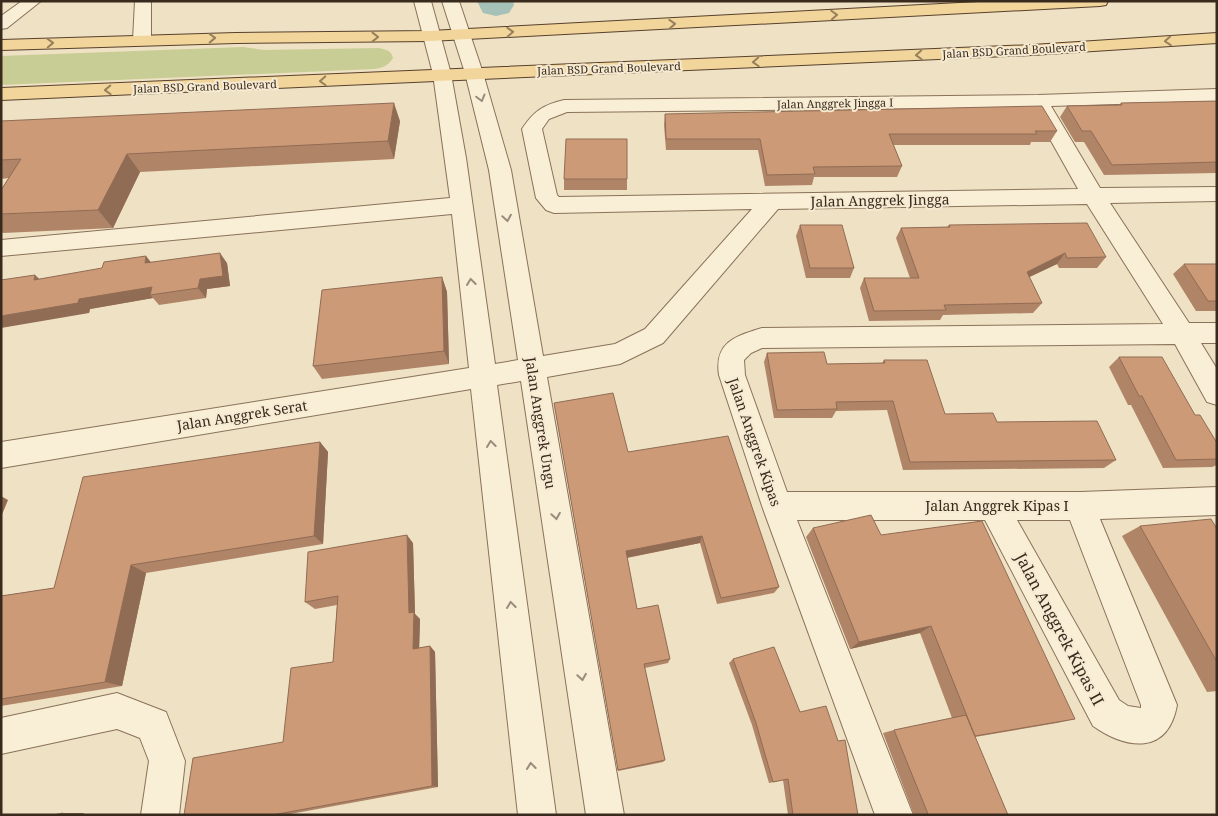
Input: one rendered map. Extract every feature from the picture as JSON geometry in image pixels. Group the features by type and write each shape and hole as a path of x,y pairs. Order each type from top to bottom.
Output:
{"main road":[{"path":"1,45 142,40 461,35 1100,1"},
{"name":"Jalan BSD Grand Boulevard","path":"1,94 1032,50 1217,38"}],"street":[{"path":"1,24 33,1"},
{"path":"142,40 143,1"},
{"path":"422,1 430,36 442,74 456,158 536,815"},
{"name":"Jalan Anggrek Ungu","path":"450,1 474,73 500,170 605,815"},
{"path":"1168,95 1217,83"},
{"name":"Jalan Anggrek Jingga I","path":"547,198 532,130 542,115 564,106 1038,101 1168,95 1217,95"},
{"path":"1038,101 1093,195 1182,333 1217,394"},
{"name":"Jalan Anggrek Jingga","path":"547,198 554,205 567,206 1217,194"},
{"name":"Jalan Anggrek Serat","path":"1,455 620,354 654,336 771,202"},
{"path":"1,248 462,205"},
{"path":"1182,333 1217,333"},
{"name":"Jalan Anggrek Kipas","path":"894,815 777,506 732,375 729,362 734,352 747,342 762,338 1182,333"},
{"name":"Jalan Anggrek Kipas I","path":"777,506 1080,506 1217,501"},
{"name":"Jalan Anggrek Kipas II","path":"993,505 1106,713 1124,725 1139,726 1153,722 1159,715 1160,705 1080,506"},
{"path":"1,736 117,711 153,725 167,761 160,815"}],"green space":[{"path":"243,47 264,50 379,48 390,52 393,58 385,66 374,69 1,85 1,56"}],"building":[{"path":"1217,101 1217,162 1112,165 1091,131 1082,131 1067,106 1122,105 1121,103"},
{"path":"394,103 388,141 127,154 98,210 1,214 1,190 21,159 1,160 1,121"},
{"path":"1042,106 1057,131 1035,131 1037,134 889,134 902,166 813,167 815,174 767,175 760,139 666,139 665,114"},
{"path":"566,139 627,139 627,179 564,179"},
{"path":"1087,223 1106,257 1067,258 1065,253 1027,272 1042,303 944,305 946,310 874,311 864,278 919,278 901,228 950,227 949,225"},
{"path":"800,225 842,225 854,268 810,268"},
{"path":"220,253 223,276 200,279 198,288 150,295 152,287 79,299 78,303 1,316 1,280 35,275 34,280 102,268 104,262 146,256 145,263"},
{"path":"1184,264 1217,264 1217,301 1208,301"},
{"path":"442,277 444,351 313,366 322,290"},
{"path":"824,352 827,364 885,363 884,360 927,360 945,414 993,413 997,422 1097,421 1116,460 910,462 893,401 836,402 837,409 777,410 767,353"},
{"path":"1119,357 1162,357 1195,415 1200,415 1217,443 1217,459 1176,460"},
{"path":"613,393 628,452 728,436 779,587 721,598 702,536 626,551 637,609 658,605 670,659 644,664 665,760 618,770 554,403"},
{"path":"320,442 314,536 131,565 105,682 1,699 1,596 54,588 83,477"},
{"path":"871,515 881,535 982,521 1075,719 975,736 931,626 859,642 813,528"},
{"path":"1211,519 1217,529 1217,662 1140,526"},
{"path":"407,535 409,613 414,612 413,649 430,646 432,786 272,815 184,815 193,758 283,742 291,668 333,662 338,596 305,602 308,552"},
{"path":"774,647 800,712 826,706 838,741 845,740 858,815 793,815 788,779 773,782 756,723 733,659"},
{"path":"966,715 1008,815 928,815 894,730"}],"waterway":[{"path":"495,1 496,5"}]}
